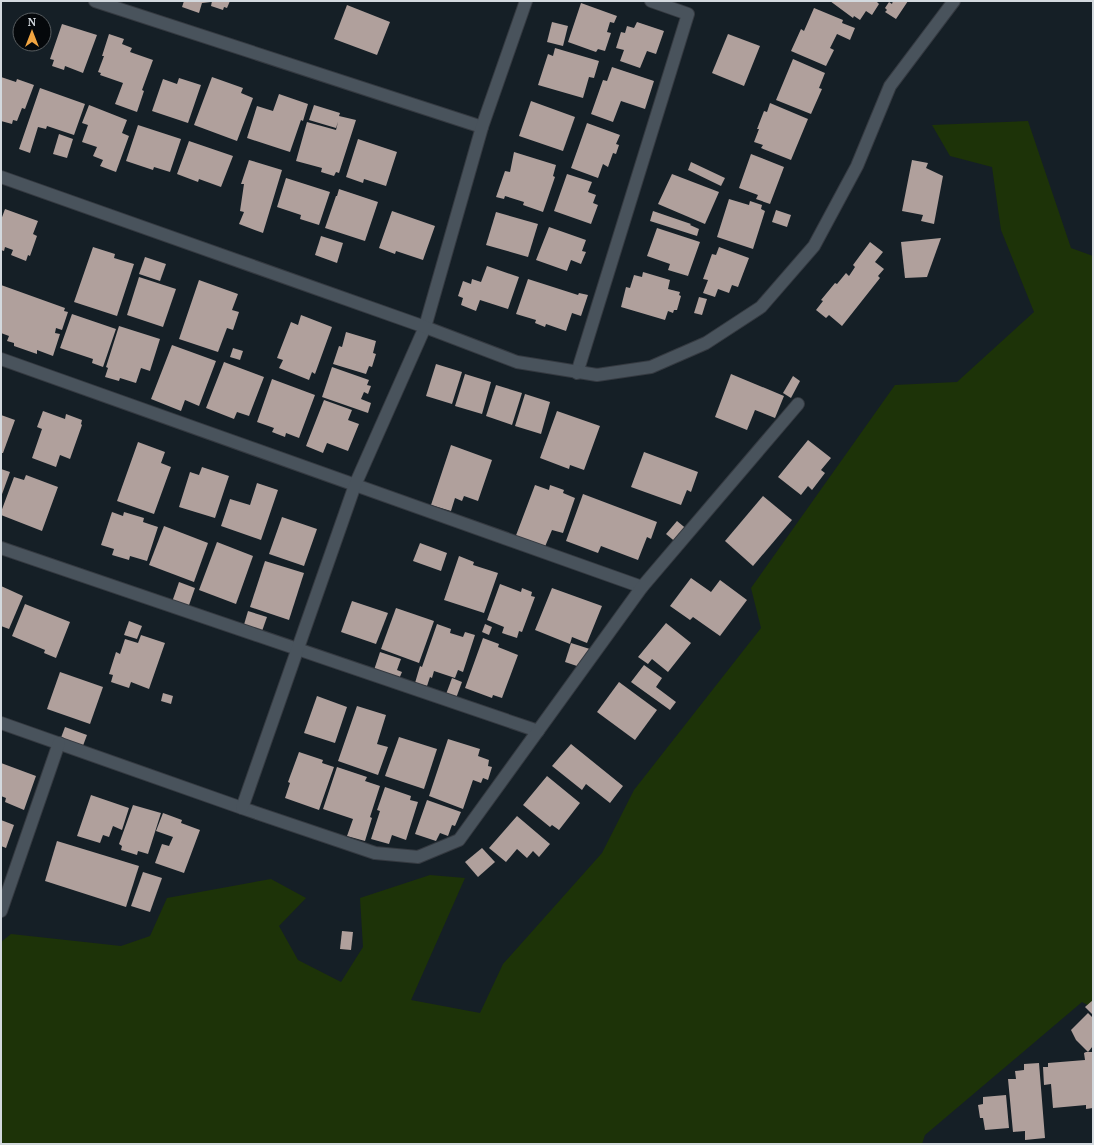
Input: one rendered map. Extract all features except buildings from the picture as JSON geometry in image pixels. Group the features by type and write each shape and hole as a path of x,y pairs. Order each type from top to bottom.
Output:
{"street":[{"path":"95,1 482,127"},
{"path":"242,808 355,485 425,328 482,127 526,1"},
{"path":"576,373 688,14 651,1"},
{"path":"1,177 517,362 576,373 597,375 651,367 706,343 762,307 814,246 857,166 890,86 954,1"},
{"path":"1,359 642,587"},
{"path":"1,723 375,853 418,856 459,840 642,587 798,404"},
{"path":"1,548 538,731"},
{"path":"1,911 59,743"}],"green space":[{"path":"1028,121 1071,248 1093,256 1093,1008 1082,1002 925,1135 922,1144 1,1144 1,942 11,934 121,946 150,936 167,898 271,879 306,898 279,926 298,960 341,982 363,947 360,898 430,875 465,878 411,1000 480,1013 503,964 602,853 634,790 761,628 751,588 895,385 957,382 1034,312 1001,230 992,167 950,156 932,125"}]}
